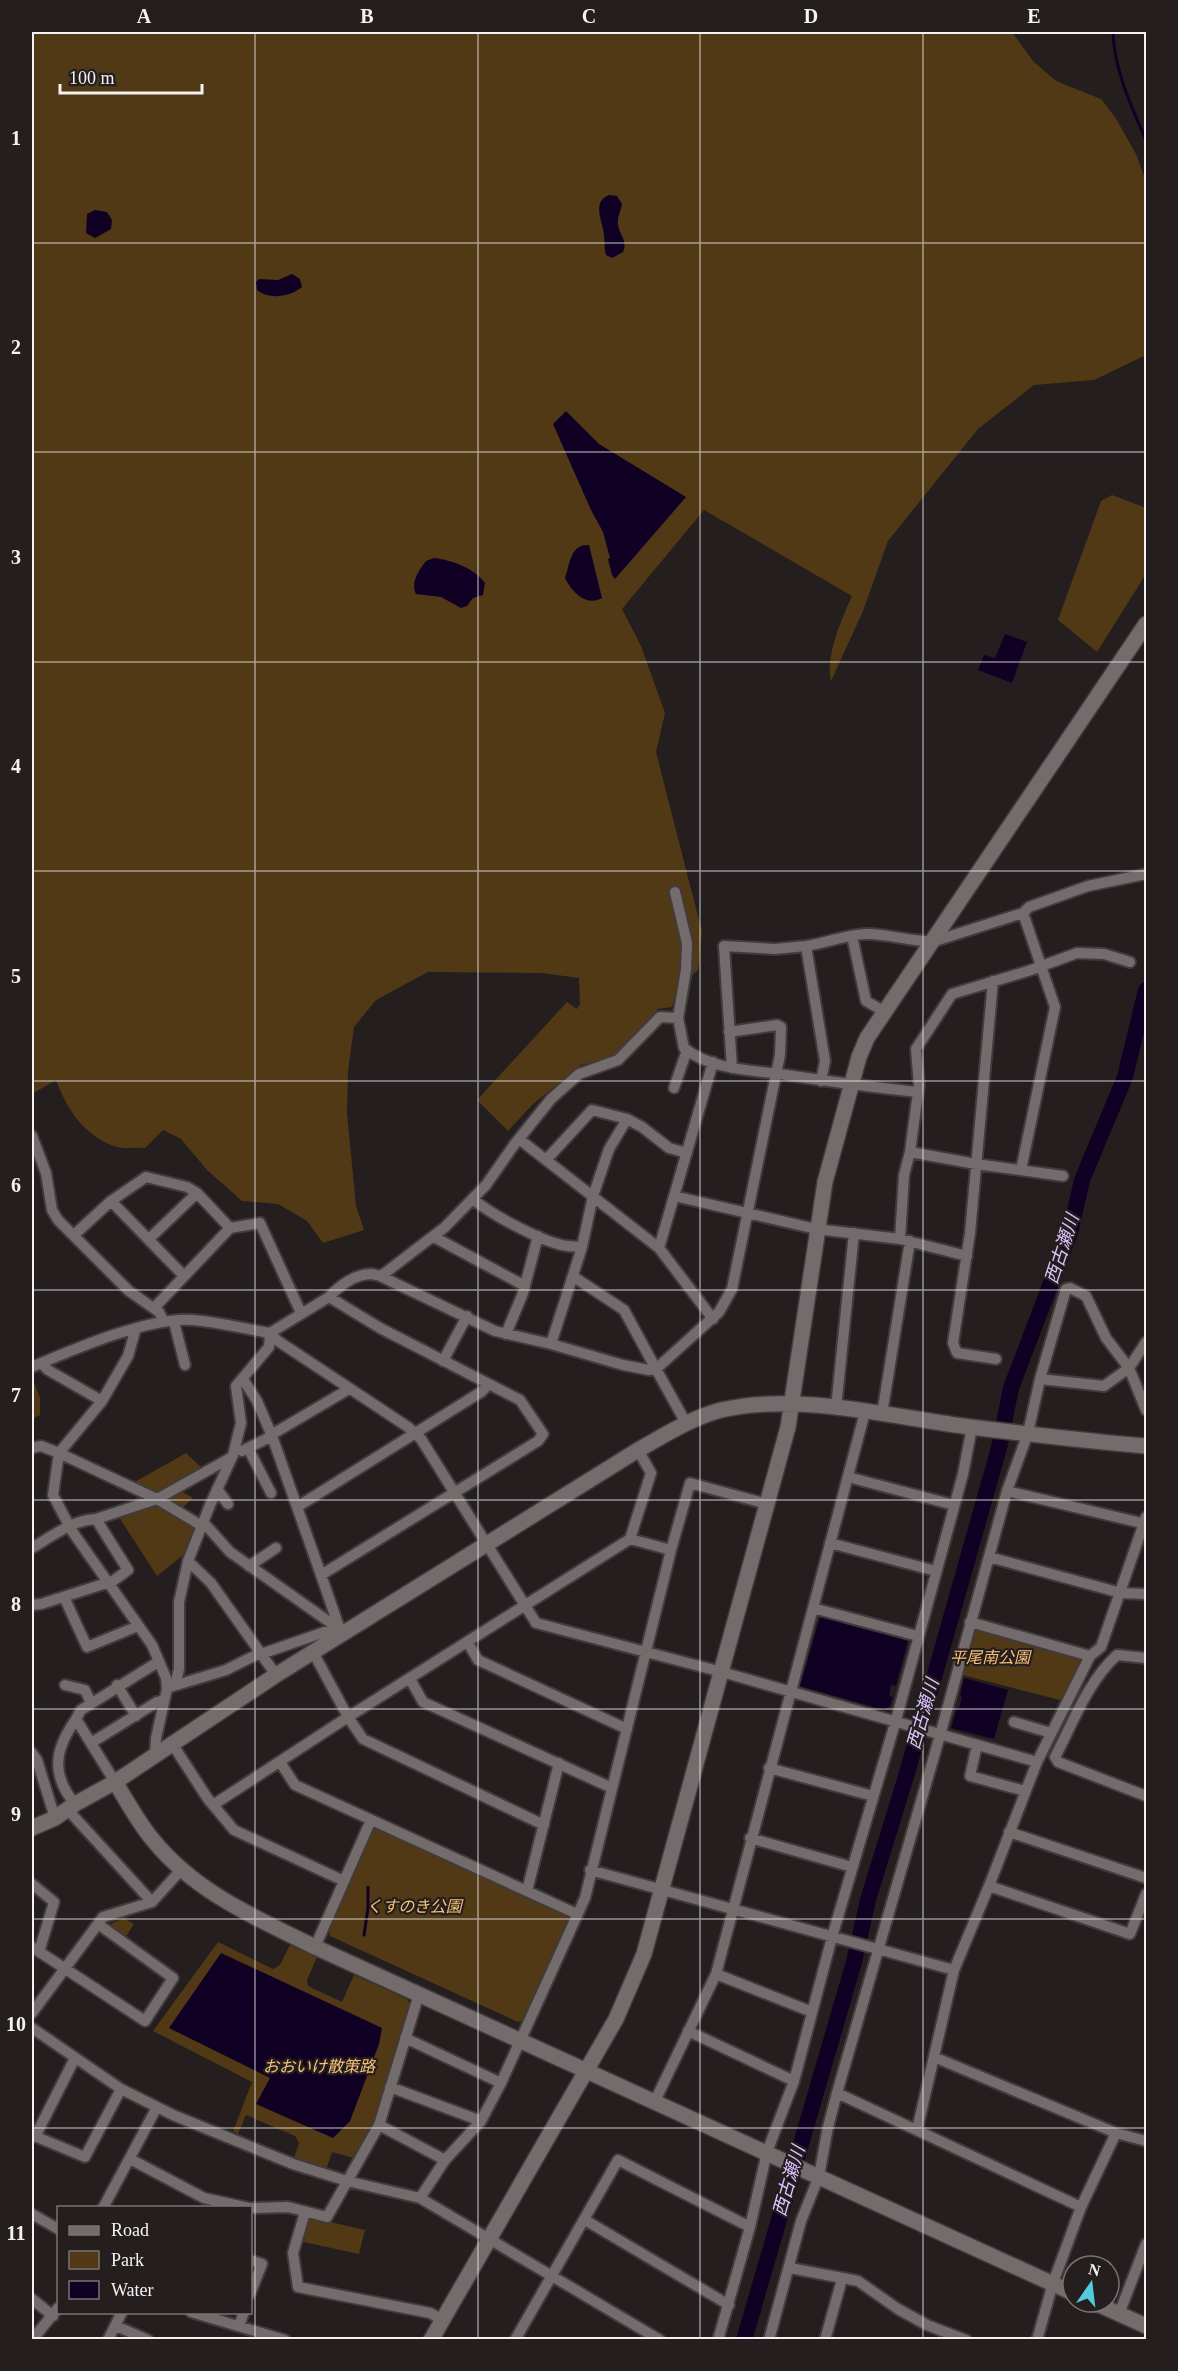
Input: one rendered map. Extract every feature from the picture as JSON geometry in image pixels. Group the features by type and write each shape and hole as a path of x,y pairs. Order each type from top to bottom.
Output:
{"street":[{"path":"431,2340 587,2071 632,1986 644,1954 722,1672 792,1405 816,1228 825,1182 850,1085 867,1038 935,941 985,862 1146,624"},
{"path":"732,1068 724,946 775,949 827,943 852,936 888,934 925,942 935,941 1023,913 1029,907 1088,886 1146,874"},
{"path":"675,892 687,943 686,970 678,1018 684,1048 697,1058 732,1068 917,1092"},
{"path":"1021,1170 1055,1007 1023,913"},
{"path":"852,936 866,1001 885,1012"},
{"path":"806,946 825,1061 821,1081"},
{"path":"882,1414 905,1240 904,1175 910,1152 919,1085 916,1049 952,994 1077,953 1104,954 1130,962"},
{"path":"993,981 967,1256 953,1343 957,1353 996,1359"},
{"path":"380,1276 434,1237 473,1199 551,1100 579,1074 618,1060 660,1017 678,1018"},
{"path":"270,1333 329,1298 353,1278 371,1274 380,1276 495,1331 551,1344 607,1361 649,1370 656,1369 713,1319 726,1303 732,1289 780,1054 781,1027 770,1025 729,1032"},
{"path":"674,1088 687,1050"},
{"path":"659,1248 713,1062"},
{"path":"546,1160 592,1110 627,1119 642,1127 669,1148 687,1153"},
{"path":"551,1344 574,1277 593,1196 609,1149 627,1119"},
{"path":"32,1136 46,1173 52,1210 58,1220 129,1291 154,1308 169,1322 185,1365"},
{"path":"519,1139 659,1248 713,1319"},
{"path":"910,1152 1063,1176"},
{"path":"74,1235 111,1201 146,1177 187,1187 197,1193 230,1228"},
{"path":"149,1239 197,1193"},
{"path":"674,1197 816,1228 905,1240 967,1256"},
{"path":"473,1199 538,1236 559,1245 582,1247"},
{"path":"111,1201 183,1275"},
{"path":"154,1308 230,1228 260,1223 301,1313"},
{"path":"836,1408 854,1233"},
{"path":"506,1334 525,1286 538,1236"},
{"path":"434,1237 525,1286"},
{"path":"574,1277 624,1310 686,1423"},
{"path":"769,2340 801,2221 819,2176 828,2127 874,1949 936,1732 989,1557 1022,1432 1040,1379 1064,1293 1070,1288 1086,1296 1106,1338 1129,1368 1146,1410"},
{"path":"321,1575 538,1441 543,1434 520,1400 443,1361 329,1298"},
{"path":"443,1361 467,1316"},
{"path":"36,1365 136,1328 169,1322 191,1320 270,1333 278,1341 421,1439 536,1623 722,1672 1037,1762"},
{"path":"136,1328 128,1356 102,1401 58,1453 53,1495 107,1583 152,1645 169,1691"},
{"path":"155,1755 156,1738 169,1691 179,1669 179,1602 188,1561 233,1456 241,1423 236,1386 269,1347 270,1333"},
{"path":"1040,1379 1104,1386 1129,1368 1146,1342"},
{"path":"36,1365 102,1401"},
{"path":"243,1379 257,1401 271,1436 342,1630"},
{"path":"297,1507 481,1392 489,1384"},
{"path":"32,1548 70,1526 157,1499 271,1436 349,1389"},
{"path":"32,1828 115,1782 171,1742 313,1652 342,1630 487,1544 638,1450 686,1423 720,1411 768,1404 836,1408 979,1428 1146,1446"},
{"path":"655,2101 716,1974 865,1412"},
{"path":"718,2340 750,2227 767,2152 794,2081 836,1939 852,1867 873,1796 901,1722 918,1636 963,1474 979,1428"},
{"path":"32,1448 41,1446 58,1453 157,1499 203,1524 230,1552 342,1630"},
{"path":"248,1448 271,1493"},
{"path":"213,1805 630,1539 651,1473 638,1450"},
{"path":"848,1477 954,1505"},
{"path":"420,2198 445,2160 481,2121 501,2083 585,1898 645,1652 690,1483 766,1504"},
{"path":"217,1489 228,1504"},
{"path":"917,2130 954,1970 1037,1762 1090,1656 1101,1647 1146,1522 1007,1491"},
{"path":"32,1605 107,1583 128,1570 96,1519"},
{"path":"630,1539 671,1550"},
{"path":"830,1543 936,1571"},
{"path":"249,1566 276,1548"},
{"path":"989,1557 1121,1593 1146,1594"},
{"path":"188,1561 211,1583 276,1675"},
{"path":"64,1597 87,1647 138,1626"},
{"path":"813,1608 918,1636"},
{"path":"970,1622 1090,1656"},
{"path":"91,1743 183,1684 226,1670 261,1654 342,1630"},
{"path":"468,1643 478,1660 627,1729"},
{"path":"313,1652 348,1717 363,1739 544,1825"},
{"path":"1145,1792 1058,1762 1055,1757 1097,1676 1109,1662 1117,1655 1146,1658"},
{"path":"66,1811 66,1793 58,1774 58,1759 61,1744 81,1710 117,1685 158,1662"},
{"path":"410,1679 423,1702 612,1788"},
{"path":"65,1685 85,1690 90,1703"},
{"path":"117,1685 136,1716"},
{"path":"76,1719 152,1839 181,1870 247,1914 1061,2287"},
{"path":"1014,1722 1051,1733"},
{"path":"171,1742 213,1805 234,1830 344,1881"},
{"path":"978,1745 970,1776 1025,1791"},
{"path":"32,1753 66,1811 152,1902"},
{"path":"280,1762 295,1785 577,1914"},
{"path":"527,1891 559,1763"},
{"path":"770,1768 873,1796"},
{"path":"315,1947 371,1820"},
{"path":"1009,1832 1146,1878"},
{"path":"750,1839 852,1867"},
{"path":"32,2013 63,1968 103,1917 152,1902 181,1870"},
{"path":"590,1870 954,1970"},
{"path":"32,1884 54,1902 35,1949 145,2021 173,1977 98,1924"},
{"path":"989,1887 1130,1934 1146,1894"},
{"path":"716,1974 813,2012"},
{"path":"252,2208 288,2207 327,2217 379,2125 419,1994"},
{"path":"32,2028 121,2089 157,2107 293,2164 346,2181 420,2198 660,2340"},
{"path":"688,2031 794,2081"},
{"path":"405,2038 501,2083"},
{"path":"934,2057 1116,2133 1146,2140"},
{"path":"75,2058 33,2136 85,2157 121,2089"},
{"path":"390,2087 481,2121"},
{"path":"837,2093 1081,2206"},
{"path":"104,2206 157,2107"},
{"path":"379,2125 445,2160"},
{"path":"1037,2340 1053,2283 1081,2206 1116,2133"},
{"path":"130,2159 202,2203 231,2206"},
{"path":"517,2339 618,2160 750,2227"},
{"path":"305,2212 293,2253 298,2287 430,2313 443,2320"},
{"path":"32,2214 57,2228"},
{"path":"585,2220 729,2305"},
{"path":"1121,2310 1142,2267 1146,2244"},
{"path":"252,2261 262,2264 252,2289"},
{"path":"790,2268 858,2281 898,2310 927,2325 966,2340"},
{"path":"825,2340 842,2279"},
{"path":"32,2299 56,2312 32,2340"},
{"path":"108,2340 122,2314"},
{"path":"195,2314 285,2340"},
{"path":"239,2326 244,2314"},
{"path":"1119,2314 1146,2326"},
{"path":"116,2326 148,2340"}],"green space":[{"path":"32,32 1012,32 1033,61 1056,81 1101,99 1115,117 1136,154 1146,181 1146,355 1094,380 1034,385 978,429 888,541 863,611 831,681 832,649 852,596 704,510 622,609 641,646 665,713 656,752 702,932 698,970 677,989 672,1007 658,1009 618,1056 581,1065 532,1105 508,1131 477,1100 567,1002 577,1009 580,1004 579,978 542,973 428,972 376,1000 354,1027 348,1071 347,1113 356,1206 364,1230 323,1243 307,1221 278,1204 242,1201 207,1170 181,1139 163,1130 145,1148 117,1147 96,1137 79,1121 66,1102 56,1080 32,1094"},
{"path":"1112,495 1146,508 1146,574 1097,652 1058,620 1101,501"},
{"path":"32,1377 40,1398 40,1415 32,1419"},
{"path":"186,1453 205,1471 155,1497 131,1484"},
{"path":"178,1489 193,1498 180,1510 160,1499"},
{"path":"155,1502 197,1526 188,1551 157,1576 117,1514"},
{"name":"平尾南公園","path":"972,1626 1086,1658 1064,1701 959,1674"},
{"name":"くすのき公園","path":"376,1825 573,1918 524,2020 518,2022 330,1936 329,1930"},
{"path":"124,1918 134,1924 125,1938 106,1926"},
{"name":"おおいけ散策路","path":"218,1942 273,1969 280,1965 290,1945 317,1957 307,1980 308,1986 342,2002 354,1975 407,1999 410,2005 374,2122 354,2158 332,2152 326,2170 294,2158 299,2143 295,2136 246,2115 238,2134 233,2131 252,2082 153,2031"},
{"path":"309,2217 365,2230 359,2254 304,2242"}],"water":[{"path":"609,195 617,196 622,204 618,224 624,241 623,252 612,258 606,255 599,213 600,202"},
{"path":"95,210 107,212 112,220 111,229 95,238 86,233 87,214"},
{"path":"292,274 300,279 302,287 292,293 273,296 257,290 256,282 259,279 278,280"},
{"path":"566,411 599,444 686,497 615,579 612,575 603,532 553,424"},
{"path":"589,545 602,598 590,601 580,597 565,578 574,551"},
{"path":"434,558 455,563 475,573 485,583 483,595 473,598 467,606 461,608 441,597 416,594 414,585 418,572 426,561"},
{"path":"1005,634 1027,642 1012,683 978,670 984,655 995,658"},
{"path":"820,1617 908,1641 896,1686 891,1685 889,1696 893,1697 890,1706 884,1710 800,1686"},
{"path":"964,1678 1008,1690 994,1739 951,1728 962,1697 960,1696"},
{"name":"おおいけ散策路","path":"221,1953 382,2028 379,2044 350,2121 333,2138 256,2104 270,2078 169,2028"}],"waterway":[{"name":"西古瀬川","path":"1113,32 1116,60 1129,101 1146,140"},
{"name":"西古瀬川","path":"744,2340 854,1962 868,1900 907,1773 999,1448 1011,1388 1070,1233 1082,1180 1125,1077 1146,990"},
{"path":"364,1935 368,1887"}]}
